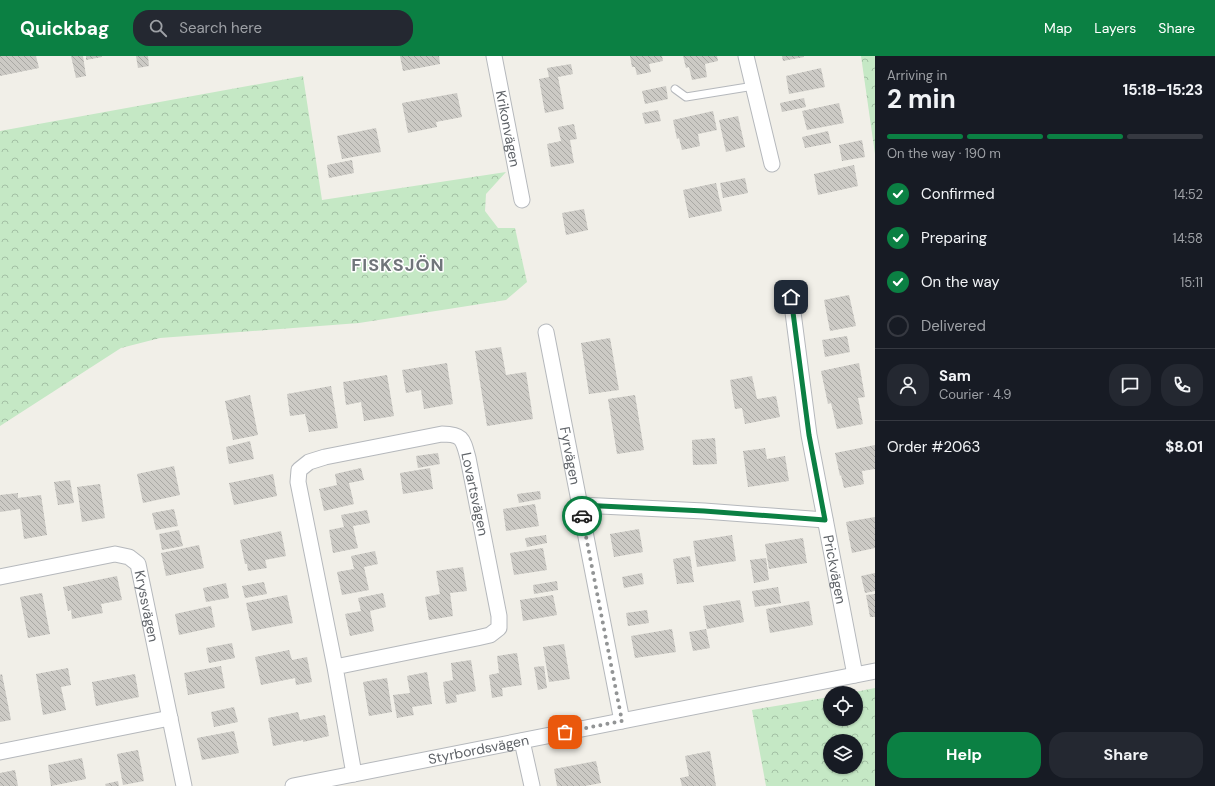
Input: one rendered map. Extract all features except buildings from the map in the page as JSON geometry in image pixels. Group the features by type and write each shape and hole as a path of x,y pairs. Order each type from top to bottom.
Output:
{"street":[{"name":"Krikonvägen","path":"494,56 522,200"},
{"path":"746,56 772,164"},
{"name":"Prickvägen","path":"791,297 809,435 856,675"},
{"name":"Fyrvägen","path":"546,332 622,721"},
{"name":"Lovartsvägen","path":"335,667 490,635 499,628 499,616 468,458 464,441 454,434 442,434 325,456 309,462 299,470 298,482 335,667 354,774"},
{"path":"580,505 704,511 825,520"},
{"name":"Kryssvägen","path":"0,577 115,554 129,556 138,564 184,786"},
{"name":"Styrbordsvägen","path":"293,786 875,671"},
{"path":"0,752 170,718"},
{"path":"522,741 532,786"}],"lane":[{"path":"675,89 686,97 754,86"}],"green space":[{"path":"861,56 875,56 875,154"},
{"path":"303,76 322,200 506,172 486,194 485,211 498,228 515,228 527,282 506,300 359,323 160,338 121,348 0,426 0,131"},
{"path":"875,688 875,786 766,786 752,710 823,698 823,726 863,726 863,690"}],"way so far":[{"path":"565,732 622,721 582,516"}],"district":[{"name":"FISKSJÖN","path":"398,265"}],"route":[{"path":"582,516 580,505 704,511 825,520 809,435 791,297"}]}
